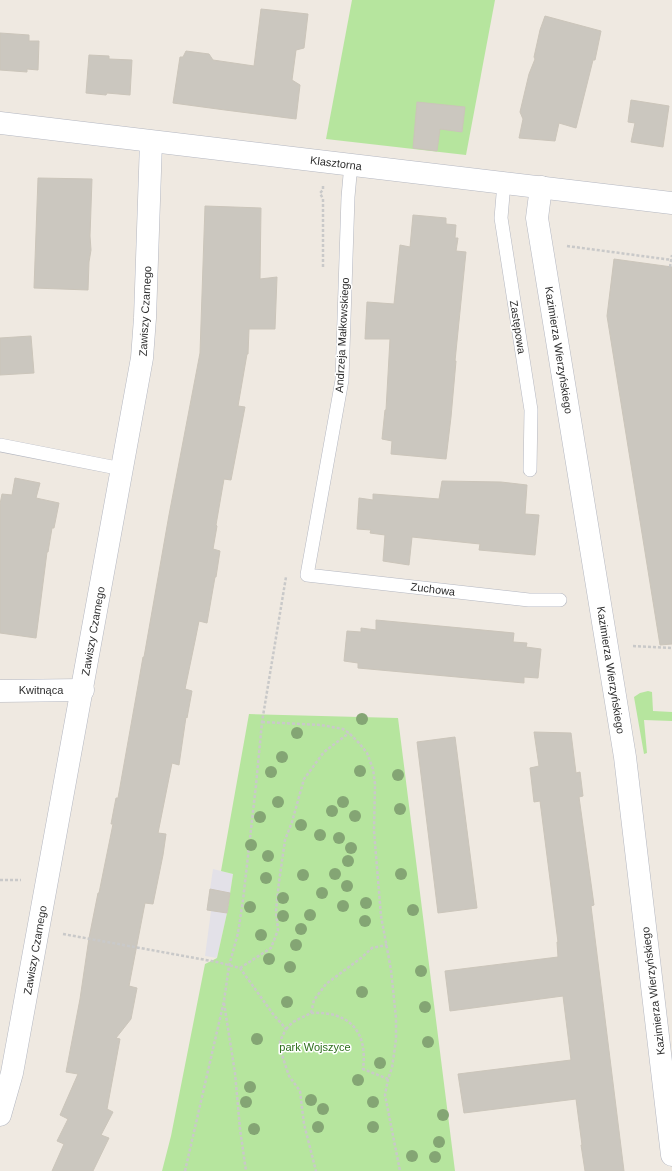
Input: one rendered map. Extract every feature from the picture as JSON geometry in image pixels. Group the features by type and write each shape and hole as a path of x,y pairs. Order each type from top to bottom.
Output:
{"street":[{"name":"Klasztorna","path":"0,124 351,164 504,184 672,203"},
{"name":"Zawiszy Czarnego","path":"0,1115 12,1073 83,690 142,358 145,318 151,142"},
{"name":"Kazimierza Wierzyńskiego","path":"541,187 537,218 626,757 672,1155"},
{"name":"Kwitnąca","path":"0,690 83,690"}],"lane":[{"name":"Andrzeja Małkowskiego","path":"307,575 342,380 348,197 351,164"},
{"name":"Zastępowa","path":"504,184 501,218 531,410 530,470"},
{"path":"0,445 122,469"},
{"name":"Zuchowa","path":"307,575 529,600 560,600"}],"path":[{"path":"320,193 323,198 323,277"},
{"path":"562,246 672,260"},
{"path":"670,267 672,255"},
{"path":"185,1171 224,1001 229,966 238,933 243,900 262,722 286,575"},
{"path":"628,646 672,648"},
{"path":"262,722 321,725 343,730 349,733 358,742 367,754 373,769 375,784 374,831 381,916 387,945 394,1004 396,1039 392,1068 385,1095 400,1171"},
{"path":"39,929 217,962 240,968 271,948 278,930 276,911 285,840 292,822 304,779 324,752 349,733"},
{"path":"311,1013 314,1000 326,984 372,948 387,945"},
{"path":"240,968 273,1014 286,1029"},
{"path":"224,1001 236,1073 240,1128 246,1171"},
{"path":"316,1171 304,1124 300,1091 289,1076 283,1058 280,1041 286,1029 293,1022 311,1013 322,1013 349,1022 358,1032 363,1044 363,1069 388,1079"}],"shaded area":[{"path":"213,869 233,874 227,913 217,958 205,956 211,911 207,910"}],"green space":[{"path":"352,0 495,0 466,155 326,139"},
{"path":"648,691 652,692 653,711 672,712 672,721 644,720 647,753 644,754 634,697 640,693"},
{"name":"park Wojszyce","path":"249,714 398,718 455,1171 162,1171 171,1136 205,964 217,958 227,913 233,874 221,871"}],"building":[{"path":"261,9 308,14 304,48 296,50 292,80 300,85 296,119 173,103 180,57 183,57 186,51 209,54 213,60 254,66"},
{"path":"545,16 601,31 595,60 593,60 576,128 559,123 555,141 519,138 523,119 520,112 529,74 535,59 534,57 540,30"},
{"path":"0,33 29,35 29,41 39,41 38,70 27,69 27,72 0,70"},
{"path":"89,55 109,56 109,59 132,60 130,95 86,93"},
{"path":"631,100 669,106 663,147 631,142 635,123 628,122"},
{"path":"417,102 465,107 462,132 440,129 437,151 413,148"},
{"path":"38,178 92,179 91,250 88,290 34,288"},
{"path":"205,206 261,208 260,279 277,277 275,329 249,329 248,354 238,406 245,407 231,480 224,479 216,525 213,549 220,551 216,577 207,623 199,621 185,689 192,691 187,718 186,717 179,765 172,763 158,833 166,834 163,855 153,904 145,903 129,986 137,988 131,1019 116,1038 120,1039 107,1109 113,1112 101,1135 109,1138 93,1171 52,1171 64,1144 57,1141 68,1119 60,1115 78,1074 66,1072 80,999 89,938 113,824 111,824 116,798 118,798 200,353"},
{"path":"413,215 446,218 446,224 456,225 455,238 458,238 456,251 466,252 446,459 391,454 392,441 382,439 386,410 390,339 365,339 367,302 394,304 400,245 410,247"},
{"path":"614,259 672,267 672,644 660,645 607,316"},
{"path":"31,336 34,373 0,375 0,338"},
{"path":"15,478 40,483 36,498 59,503 47,552 36,638 0,633 0,504 2,494 12,495"},
{"path":"442,481 501,482 527,485 525,514 539,515 535,555 479,550 480,544 412,537 409,565 383,561 385,535 370,533 371,530 357,529 359,498 373,500 373,494 439,499"},
{"path":"376,620 514,633 513,642 527,643 526,647 541,649 538,678 524,677 524,683 358,668 358,663 344,661 347,631 361,632 361,628 376,630"},
{"path":"534,732 571,733 576,773 580,772 583,796 579,797 594,905 591,906 624,1171 585,1171 576,1099 464,1113 458,1074 571,1060 563,996 450,1011 445,971 558,957 558,942 540,801 534,802 530,768 539,766"},
{"path":"455,737 477,908 438,913 417,742"},
{"path":"210,889 230,893 227,913 207,910"}]}
